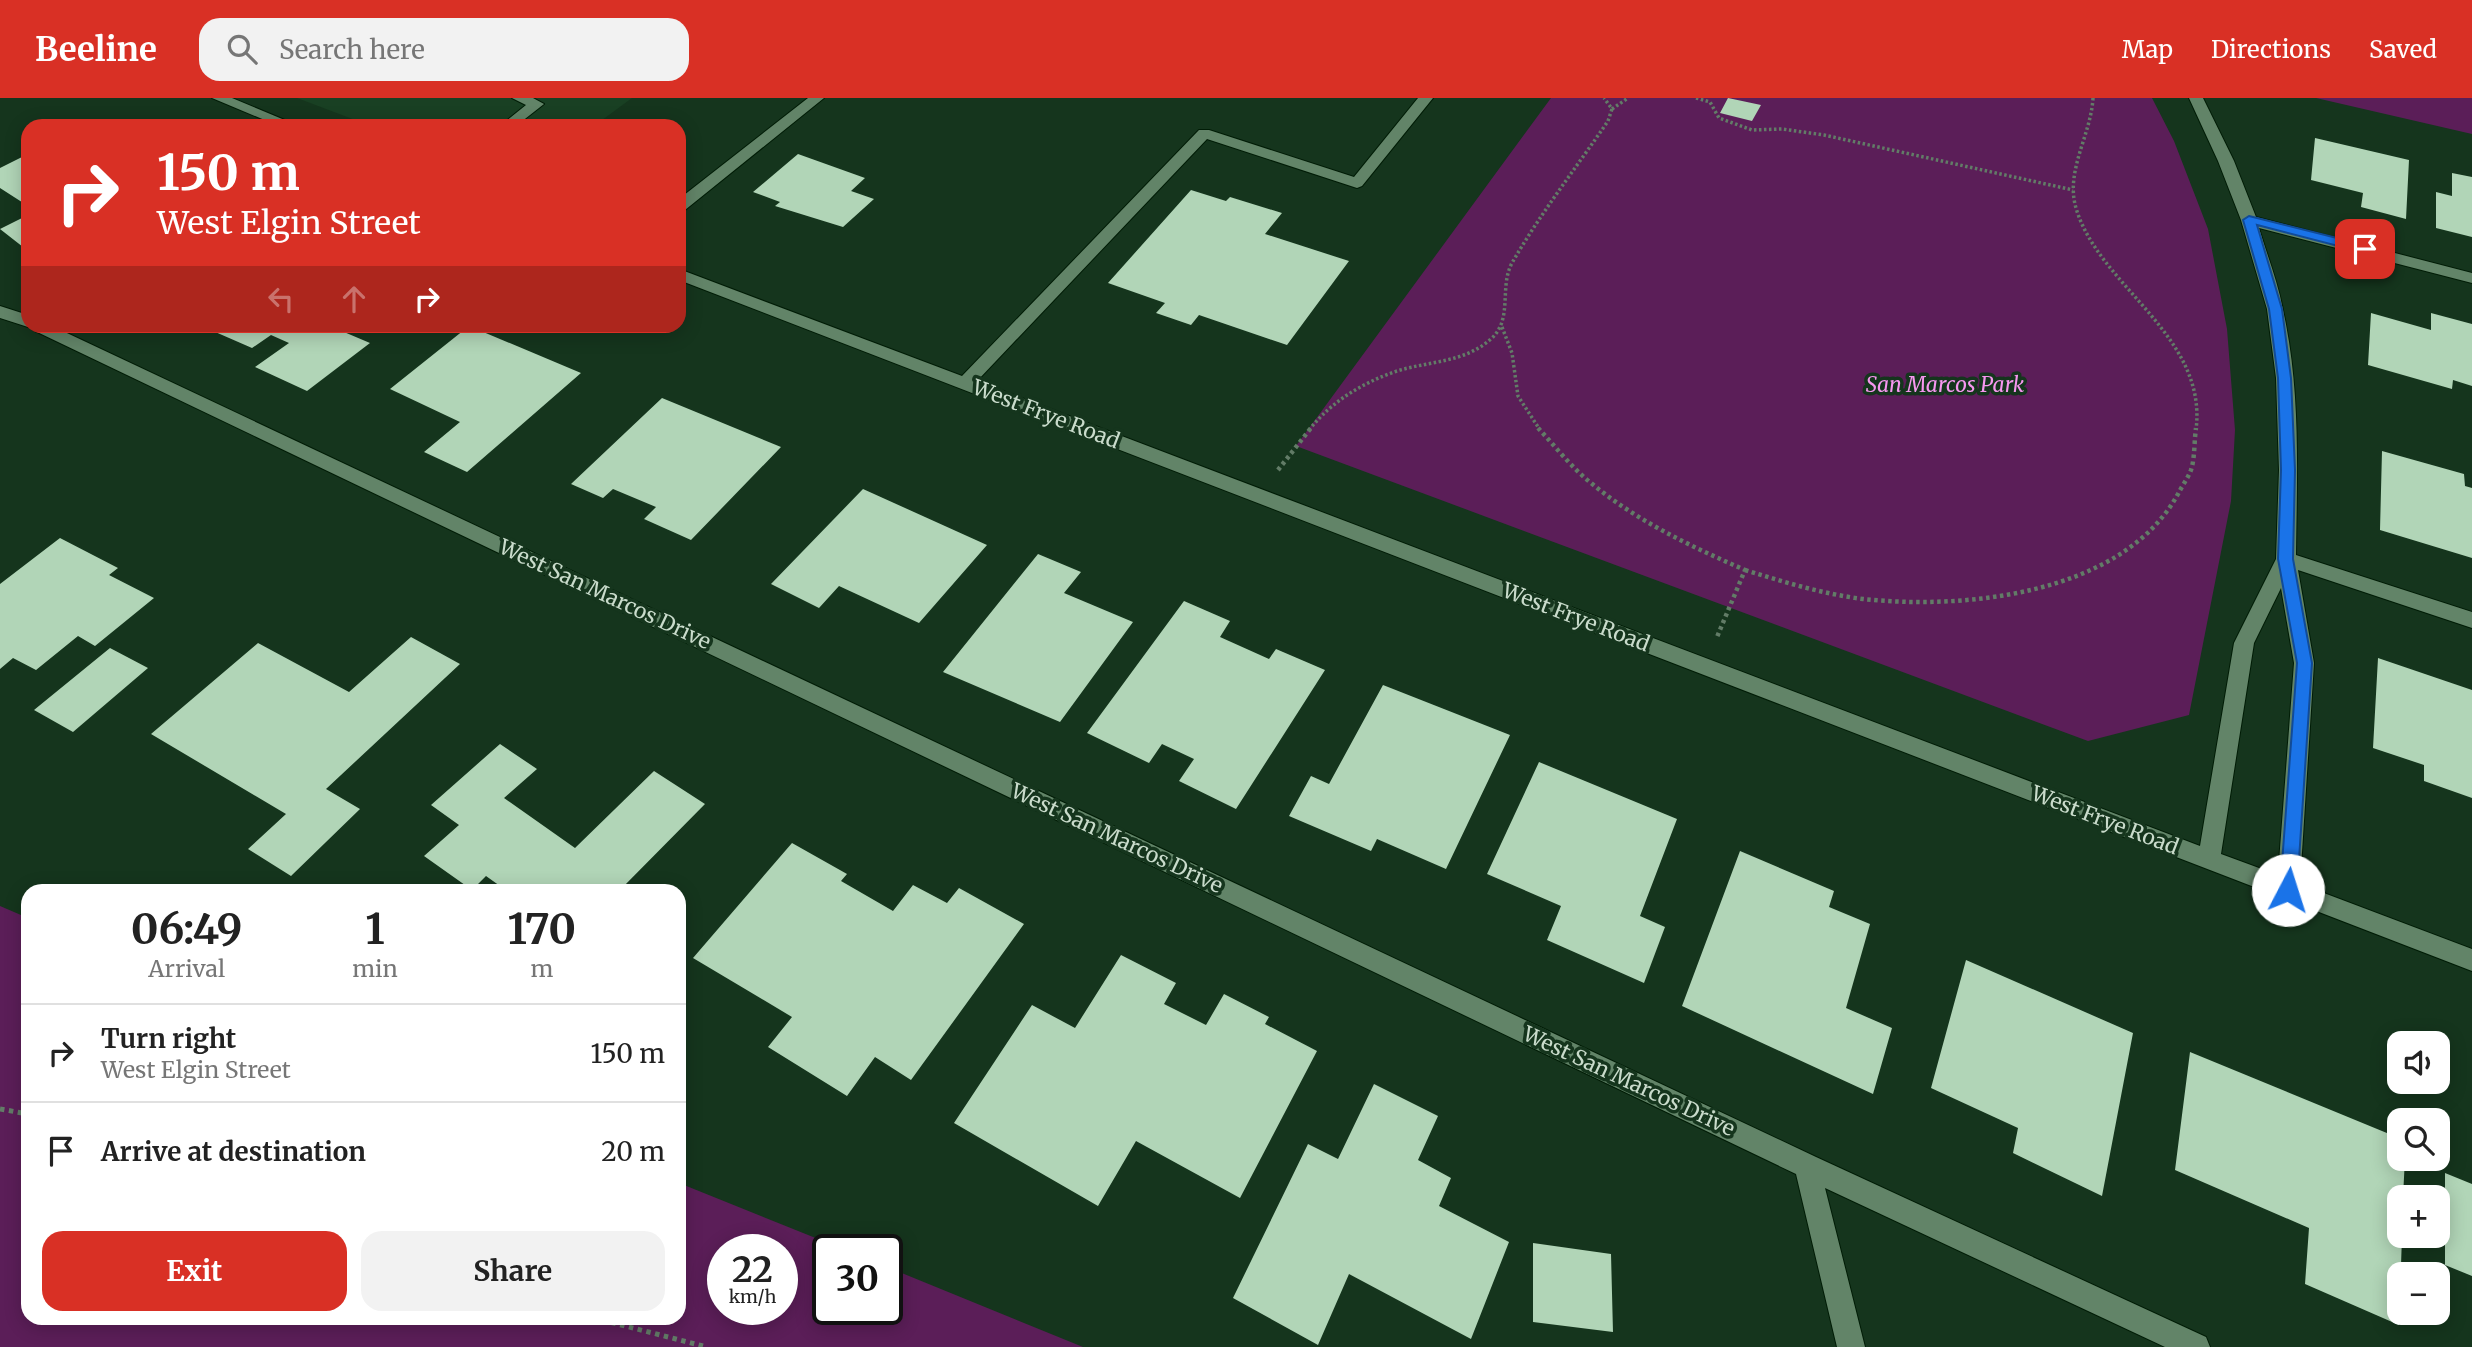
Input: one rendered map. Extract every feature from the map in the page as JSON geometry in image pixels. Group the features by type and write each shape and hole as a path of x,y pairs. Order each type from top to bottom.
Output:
{"street":[{"path":"219,98 274,119"},
{"path":"517,119 537,104 519,98"},
{"path":"686,202 817,98"},
{"path":"965,383 1073,267 1205,133 1357,183 1426,98"},
{"path":"2196,98 2226,161 2249,220 2275,309 2285,378 2288,470 2286,559 2304,663 2288,890"},
{"path":"2249,220 2472,278"},
{"name":"West Frye Road","path":"686,277 2472,960"},
{"path":"0,312 21,319"},
{"name":"West San Marcos Drive","path":"54,333 1807,1166 2196,1347"},
{"path":"2286,559 2472,620"},
{"path":"2209,860 2244,643 2286,559"},
{"path":"1807,1166 1851,1347"}],"path":[{"path":"1604,98 1612,109"},
{"path":"1628,98 1612,109 1608,121 1510,266 1502,327 1512,353 1518,396 1535,425 1588,481 1623,508 1675,539 1745,570 1807,587 1865,599 1933,603 2006,597 2087,572 2131,547 2163,520 2189,481 2197,414 2192,390 2176,354 2155,319 2101,256 2088,236 2073,190 2092,123 2093,98"},
{"path":"1696,98 1710,102 1719,118 1752,130 1782,129 1824,135 2073,190"},
{"path":"1258,496 1323,413 1346,394 1397,371 1447,361 1475,350 1490,340 1502,327"},
{"path":"1705,667 1745,570"},
{"path":"0,1109 21,1113"},
{"path":"621,1325 707,1347"}],"shaded area":[{"path":"297,98 632,98 604,119 352,119"}],"green space":[{"name":"San Marcos Park","path":"1551,98 2152,98 2174,141 2208,229 2227,329 2235,430 2231,501 2189,715 2088,741 1296,446"},
{"path":"2316,98 2472,98 2472,134"},
{"path":"0,906 21,915 21,1325 686,1325 686,1186 812,1237 812,1325 903,1325 903,1274 1083,1347 0,1347"}],"building":[{"path":"1728,98 1761,105 1752,121 1720,113"},
{"path":"2315,138 2409,160 2406,219 2361,207 2363,193 2311,180"},
{"path":"798,154 865,178 851,191 874,199 843,227 775,206 780,202 753,192"},
{"path":"21,158 21,202 0,188 0,168"},
{"path":"2452,173 2472,177 2472,237 2436,228 2436,192 2452,196"},
{"path":"1191,190 1226,201 1230,197 1282,213 1265,234 1349,261 1287,345 1199,315 1191,325 1156,313 1165,303 1108,283"},
{"path":"21,218 21,245 0,229"},
{"path":"2371,313 2431,330 2431,313 2472,324 2472,386 2453,380 2452,389 2368,365"},
{"path":"218,333 346,333 370,343 307,391 255,367 289,343 271,335 252,348"},
{"path":"460,333 486,333 581,373 467,472 424,452 460,422 390,389"},
{"path":"662,398 781,447 691,540 644,519 656,507 613,489 603,498 571,484"},
{"path":"2382,451 2464,474 2465,486 2472,488 2472,558 2380,530"},
{"path":"863,489 987,545 919,623 839,586 819,608 771,584"},
{"path":"60,538 118,568 109,575 154,598 95,646 78,636 36,670 13,658 0,669 0,584"},
{"path":"1038,554 1081,572 1064,593 1133,622 1060,722 943,672"},
{"path":"1184,601 1230,621 1220,637 1269,659 1276,649 1325,670 1236,809 1179,781 1194,759 1162,744 1149,763 1087,733"},
{"path":"411,637 460,664 326,789 360,809 291,876 248,849 286,814 151,734 258,643 349,692"},
{"path":"110,648 148,668 73,732 34,710"},
{"path":"2378,658 2472,690 2472,798 2424,781 2424,765 2373,748"},
{"path":"1383,685 1510,735 1446,869 1377,839 1371,851 1289,816 1311,776 1329,784"},
{"path":"500,744 537,769 504,798 575,848 654,771 705,804 626,884 497,884 486,876 478,884 464,884 424,856 459,825 431,805"},
{"path":"1539,762 1677,819 1640,916 1665,927 1644,983 1547,940 1561,906 1487,874"},
{"path":"792,843 847,874 841,881 893,911 913,885 947,903 959,888 1024,924 911,1080 875,1057 847,1096 768,1047 792,1017 693,958"},
{"path":"1740,851 1834,891 1829,907 1870,924 1846,1008 1892,1028 1873,1094 1682,1006"},
{"path":"1121,955 1176,983 1164,1004 1206,1025 1224,994 1269,1017 1265,1024 1317,1051 1240,1198 1136,1141 1098,1206 954,1123 1032,1005 1075,1028"},
{"path":"1966,960 2133,1033 2102,1196 2013,1153 2018,1128 1931,1088"},
{"path":"2190,1052 2387,1133 2387,1171 2404,1171 2404,1185 2387,1185 2387,1248 2402,1248 2401,1262 2387,1262 2387,1320 2305,1284 2309,1228 2175,1170"},
{"path":"1374,1084 1438,1116 1418,1160 1451,1178 1439,1206 1509,1242 1471,1339 1349,1274 1318,1345 1233,1298 1308,1144 1338,1159"},
{"path":"2445,1173 2472,1184 2472,1276 2450,1267 2450,1262 2445,1262 2445,1248 2450,1248 2450,1185 2445,1185"},
{"path":"1533,1243 1611,1254 1613,1332 1533,1322"}],"route":[{"path":"2288,890 2304,663 2286,559 2288,470 2285,378 2275,309 2249,220 2365,249"}]}
